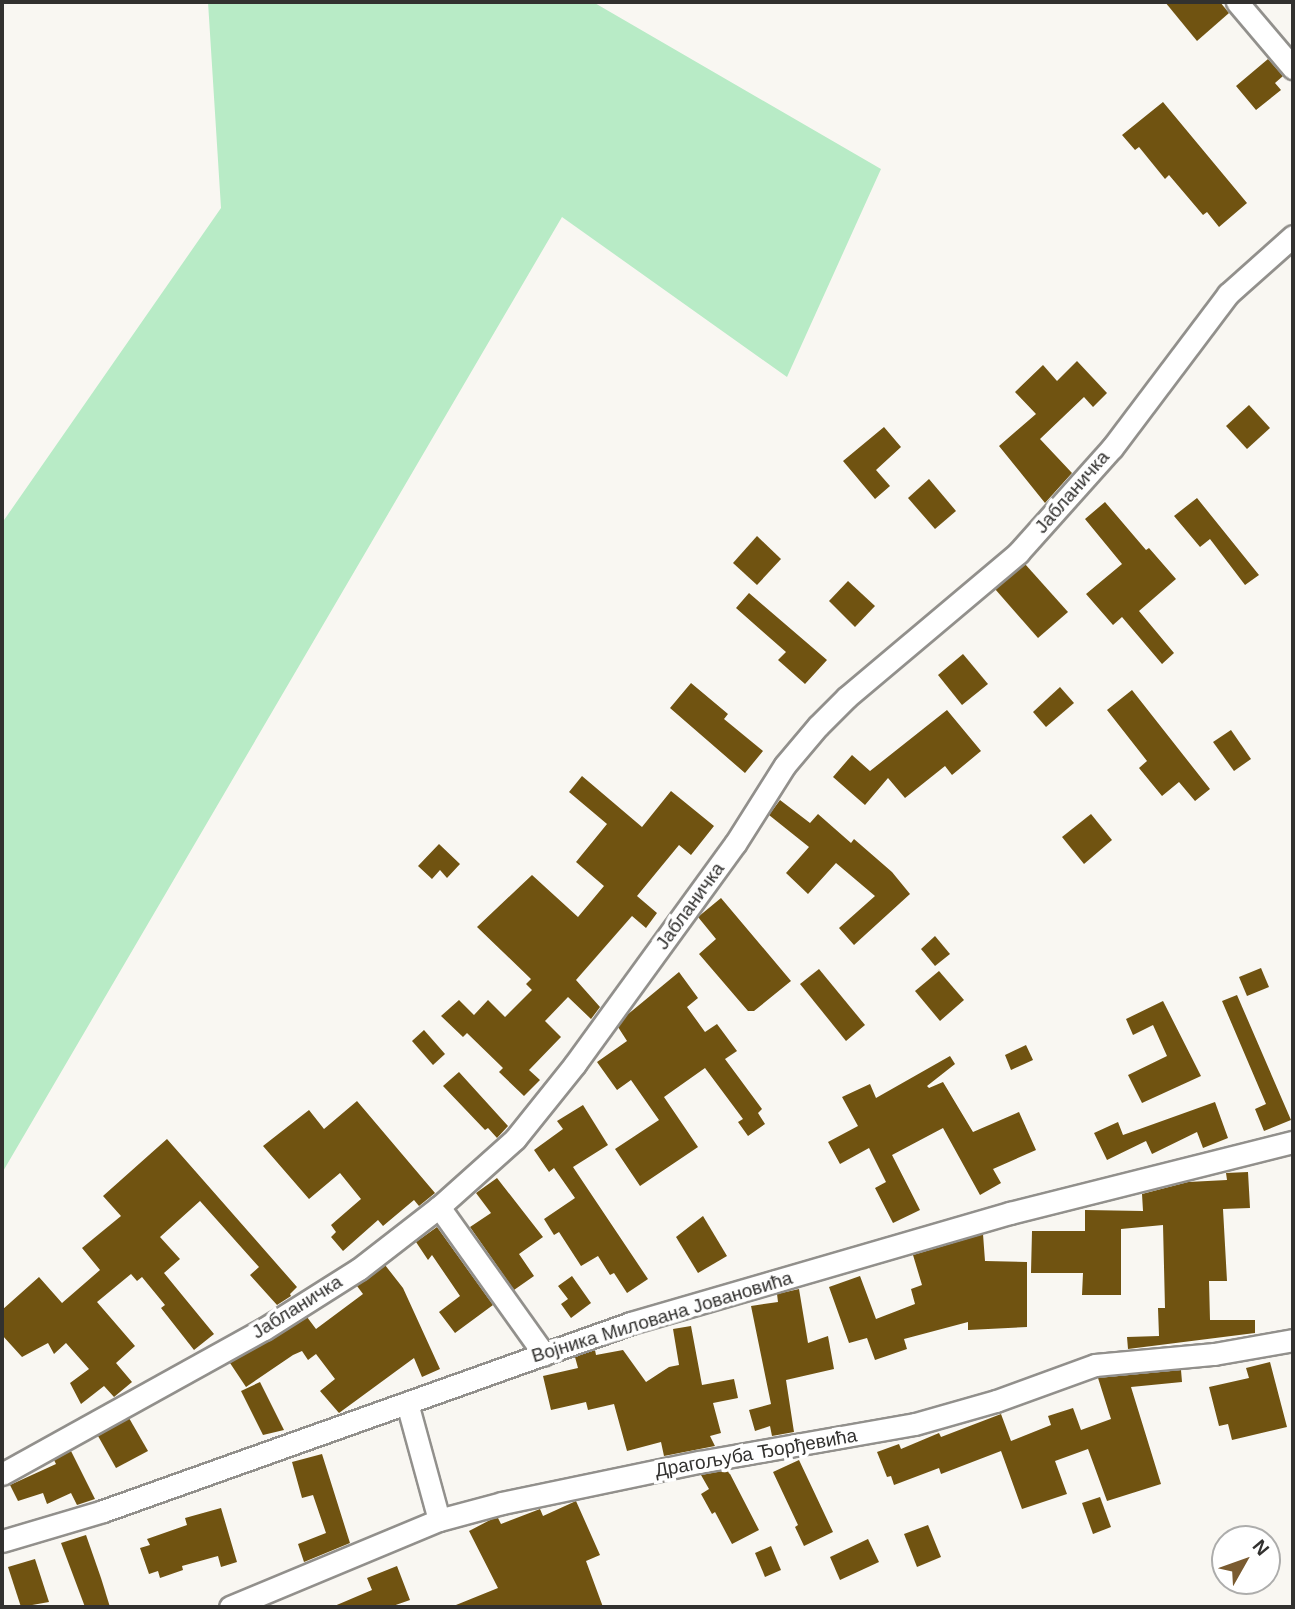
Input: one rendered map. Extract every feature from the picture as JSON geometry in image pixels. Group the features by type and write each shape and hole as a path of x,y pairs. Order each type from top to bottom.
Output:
{"street":[{"path":"1237,2 1293,68"},
{"name":"Јабланичка","path":"2,1474 264,1329 359,1269 439,1207 515,1139 575,1064 735,844 785,765 818,726 847,697 1018,553 1112,448 1228,294 1293,236"},
{"name":"Војника Милована Јовановића","path":"2,1541 103,1511 631,1323 1010,1213 1293,1142"},
{"path":"439,1207 544,1354"},
{"name":"Драгољуба Ђорђевића","path":"230,1607 439,1520 502,1503 699,1462 915,1424 996,1401 1095,1365 1214,1354 1293,1340"},
{"path":"407,1403 439,1520"}],"green space":[{"path":"208,2 593,2 881,169 787,377 562,217 2,1173 2,523 221,208"}],"building":[{"path":"1165,2 1220,2 1229,13 1197,41"},
{"path":"1268,59 1283,76 1275,83 1281,90 1256,110 1236,86"},
{"path":"1163,102 1247,203 1219,227 1207,212 1203,215 1169,175 1165,179 1139,147 1135,150 1122,135"},
{"path":"1077,361 1107,393 1093,407 1084,397 1040,439 1072,473 1045,503 999,446 1036,414 1015,392 1043,365 1057,381"},
{"path":"1249,405 1270,428 1247,449 1226,426"},
{"path":"884,427 901,447 876,470 890,486 875,499 843,461"},
{"path":"929,479 956,511 935,529 908,498"},
{"path":"1197,498 1259,575 1245,585 1210,539 1200,547 1174,516"},
{"path":"1105,502 1146,550 1149,548 1176,579 1139,611 1174,653 1162,664 1122,617 1113,625 1086,594 1122,564 1085,519"},
{"path":"757,536 781,559 757,585 733,563"},
{"path":"1025,564 1068,612 1038,638 995,589"},
{"path":"848,581 875,606 855,627 829,601"},
{"path":"749,593 827,660 805,684 778,660 786,652 736,608"},
{"path":"963,654 988,684 962,705 938,675"},
{"path":"691,683 728,714 724,719 763,751 745,773 670,708"},
{"path":"1060,687 1074,703 1046,727 1033,712"},
{"path":"1132,690 1210,789 1195,801 1179,782 1162,796 1139,768 1147,761 1107,710"},
{"path":"947,710 981,751 952,775 945,766 905,798 888,778 865,805 833,777 852,755 870,771"},
{"path":"1231,730 1251,759 1234,771 1213,742"},
{"path":"582,776 642,827 671,791 714,826 691,855 679,845 637,896 657,913 646,928 632,916 576,980 600,1007 591,1019 568,997 545,1021 561,1037 529,1070 540,1080 524,1096 499,1072 503,1068 467,1033 463,1037 441,1016 459,1000 474,1015 488,1000 505,1017 532,990 526,984 531,979 477,927 532,875 578,917 604,886 576,862 607,824 569,792"},
{"path":"780,800 810,823 818,814 851,843 854,839 892,872 910,894 854,945 839,928 875,896 836,863 808,894 786,873 809,847 769,815"},
{"path":"1091,814 1112,840 1084,864 1062,837"},
{"path":"439,844 460,864 447,878 440,870 432,879 418,866"},
{"path":"721,898 791,981 754,1011 748,1011 699,954 716,939 698,917"},
{"path":"935,936 950,954 935,966 921,949"},
{"path":"1261,968 1269,987 1247,996 1239,977"},
{"path":"819,969 865,1025 846,1041 800,984"},
{"path":"939,971 964,1000 940,1021 915,991"},
{"path":"679,972 698,998 687,1007 705,1032 717,1024 737,1051 725,1059 762,1109 758,1113 765,1124 748,1136 738,1122 743,1119 705,1068 664,1097 698,1147 640,1186 615,1149 659,1120 631,1080 617,1090 597,1062 627,1041 618,1027 627,1015"},
{"path":"1237,995 1291,1120 1264,1131 1255,1109 1266,1104 1222,1001"},
{"path":"1163,1001 1201,1076 1142,1103 1128,1075 1167,1056 1153,1025 1133,1035 1126,1019"},
{"path":"424,1030 445,1054 433,1065 412,1041"},
{"path":"1026,1045 1033,1060 1011,1070 1005,1055"},
{"path":"950,1056 955,1064 927,1086 929,1088 943,1082 973,1132 1019,1112 1036,1150 993,1169 1001,1183 980,1195 943,1128 892,1155 920,1210 893,1223 875,1188 886,1182 869,1148 840,1164 828,1142 858,1126 842,1097 870,1084 876,1098"},
{"path":"459,1072 508,1126 497,1138 488,1128 485,1130 443,1086"},
{"path":"357,1101 435,1193 419,1206 414,1200 383,1226 378,1220 343,1251 331,1237 336,1232 331,1225 361,1199 340,1173 309,1199 263,1146 309,1110 324,1129"},
{"path":"1215,1102 1228,1138 1203,1148 1197,1132 1152,1154 1146,1141 1107,1160 1094,1133 1118,1122 1123,1135"},
{"path":"583,1105 608,1145 573,1167 648,1279 627,1293 614,1273 610,1275 598,1256 581,1266 559,1232 554,1235 544,1219 575,1198 554,1168 549,1172 534,1150 563,1129 557,1121"},
{"path":"167,1139 297,1287 291,1296 277,1305 250,1275 259,1267 200,1201 160,1237 180,1259 164,1273 214,1334 194,1350 161,1308 165,1305 142,1277 137,1281 131,1274 97,1302 135,1346 116,1363 132,1382 114,1397 104,1386 81,1404 70,1383 89,1369 66,1343 54,1354 48,1343 22,1357 2,1335 2,1310 39,1277 62,1303 100,1270 82,1248 121,1216 103,1196"},
{"path":"1248,1172 1250,1208 1223,1209 1227,1281 1209,1281 1210,1320 1255,1320 1255,1333 1128,1349 1127,1337 1159,1336 1158,1308 1165,1308 1163,1225 1121,1229 1121,1295 1082,1295 1083,1273 1031,1273 1032,1231 1085,1231 1085,1210 1143,1211 1142,1194 1188,1182 1227,1180 1226,1173"},
{"path":"497,1178 543,1237 519,1254 534,1276 514,1290 470,1227 491,1213 476,1193"},
{"path":"703,1216 727,1256 698,1273 676,1237"},
{"path":"437,1227 493,1305 455,1333 439,1312 460,1296 432,1255 428,1260 416,1242"},
{"path":"983,1234 985,1261 1027,1262 1027,1327 968,1330 968,1322 904,1339 907,1349 875,1360 867,1338 849,1343 829,1287 860,1276 876,1319 915,1304 911,1289 922,1285 913,1255"},
{"path":"385,1265 403,1288 440,1369 422,1377 414,1358 339,1413 320,1391 335,1379 316,1354 308,1360 302,1351 293,1355 246,1387 230,1363 307,1317 316,1329 363,1294 357,1286"},
{"path":"572,1276 591,1303 571,1318 561,1304 568,1299 558,1286"},
{"path":"799,1289 808,1343 828,1336 834,1369 786,1380 794,1432 772,1436 770,1426 755,1431 749,1410 771,1404 751,1306 778,1302 777,1294"},
{"path":"691,1326 702,1385 734,1379 738,1398 713,1403 721,1433 710,1436 715,1446 664,1456 661,1442 627,1451 614,1404 588,1410 586,1402 551,1410 543,1376 578,1368 575,1357 595,1350 596,1355 623,1350 646,1382 669,1367 679,1365 673,1329"},
{"path":"1270,1362 1287,1427 1232,1440 1228,1424 1219,1426 1209,1387 1249,1378 1246,1368"},
{"path":"1181,1370 1182,1382 1131,1387 1161,1484 1107,1501 1088,1449 1055,1461 1067,1494 1022,1509 1001,1451 941,1474 939,1468 894,1485 891,1476 887,1477 877,1452 899,1444 901,1449 939,1433 941,1437 1001,1414 1011,1441 1051,1425 1048,1416 1073,1408 1081,1430 1111,1419 1098,1378"},
{"path":"260,1382 284,1430 263,1435 241,1391"},
{"path":"129,1418 148,1451 116,1468 98,1436"},
{"path":"71,1451 95,1499 77,1505 71,1493 47,1504 43,1493 18,1501 10,1485 56,1464 54,1460"},
{"path":"322,1454 350,1543 304,1562 298,1544 326,1533 313,1495 302,1498 292,1462"},
{"path":"799,1460 833,1532 804,1546 795,1527 798,1525 773,1472"},
{"path":"728,1470 759,1530 732,1544 715,1512 712,1514 701,1494 709,1489 701,1475"},
{"path":"1100,1497 1111,1527 1093,1534 1082,1503"},
{"path":"576,1501 600,1555 586,1561 603,1607 451,1607 498,1588 469,1531 492,1519 498,1518 501,1524 540,1509 543,1516"},
{"path":"221,1508 237,1562 221,1567 218,1556 182,1566 183,1570 160,1578 158,1571 149,1574 140,1548 150,1545 147,1539 187,1525 185,1518"},
{"path":"928,1525 941,1557 917,1567 904,1534"},
{"path":"86,1535 110,1607 85,1607 61,1543"},
{"path":"868,1539 879,1562 840,1580 830,1557"},
{"path":"771,1546 781,1570 765,1577 755,1553"},
{"path":"35,1559 49,1602 21,1607 8,1567"},
{"path":"397,1566 410,1600 390,1607 332,1607 372,1590 367,1578"}]}
